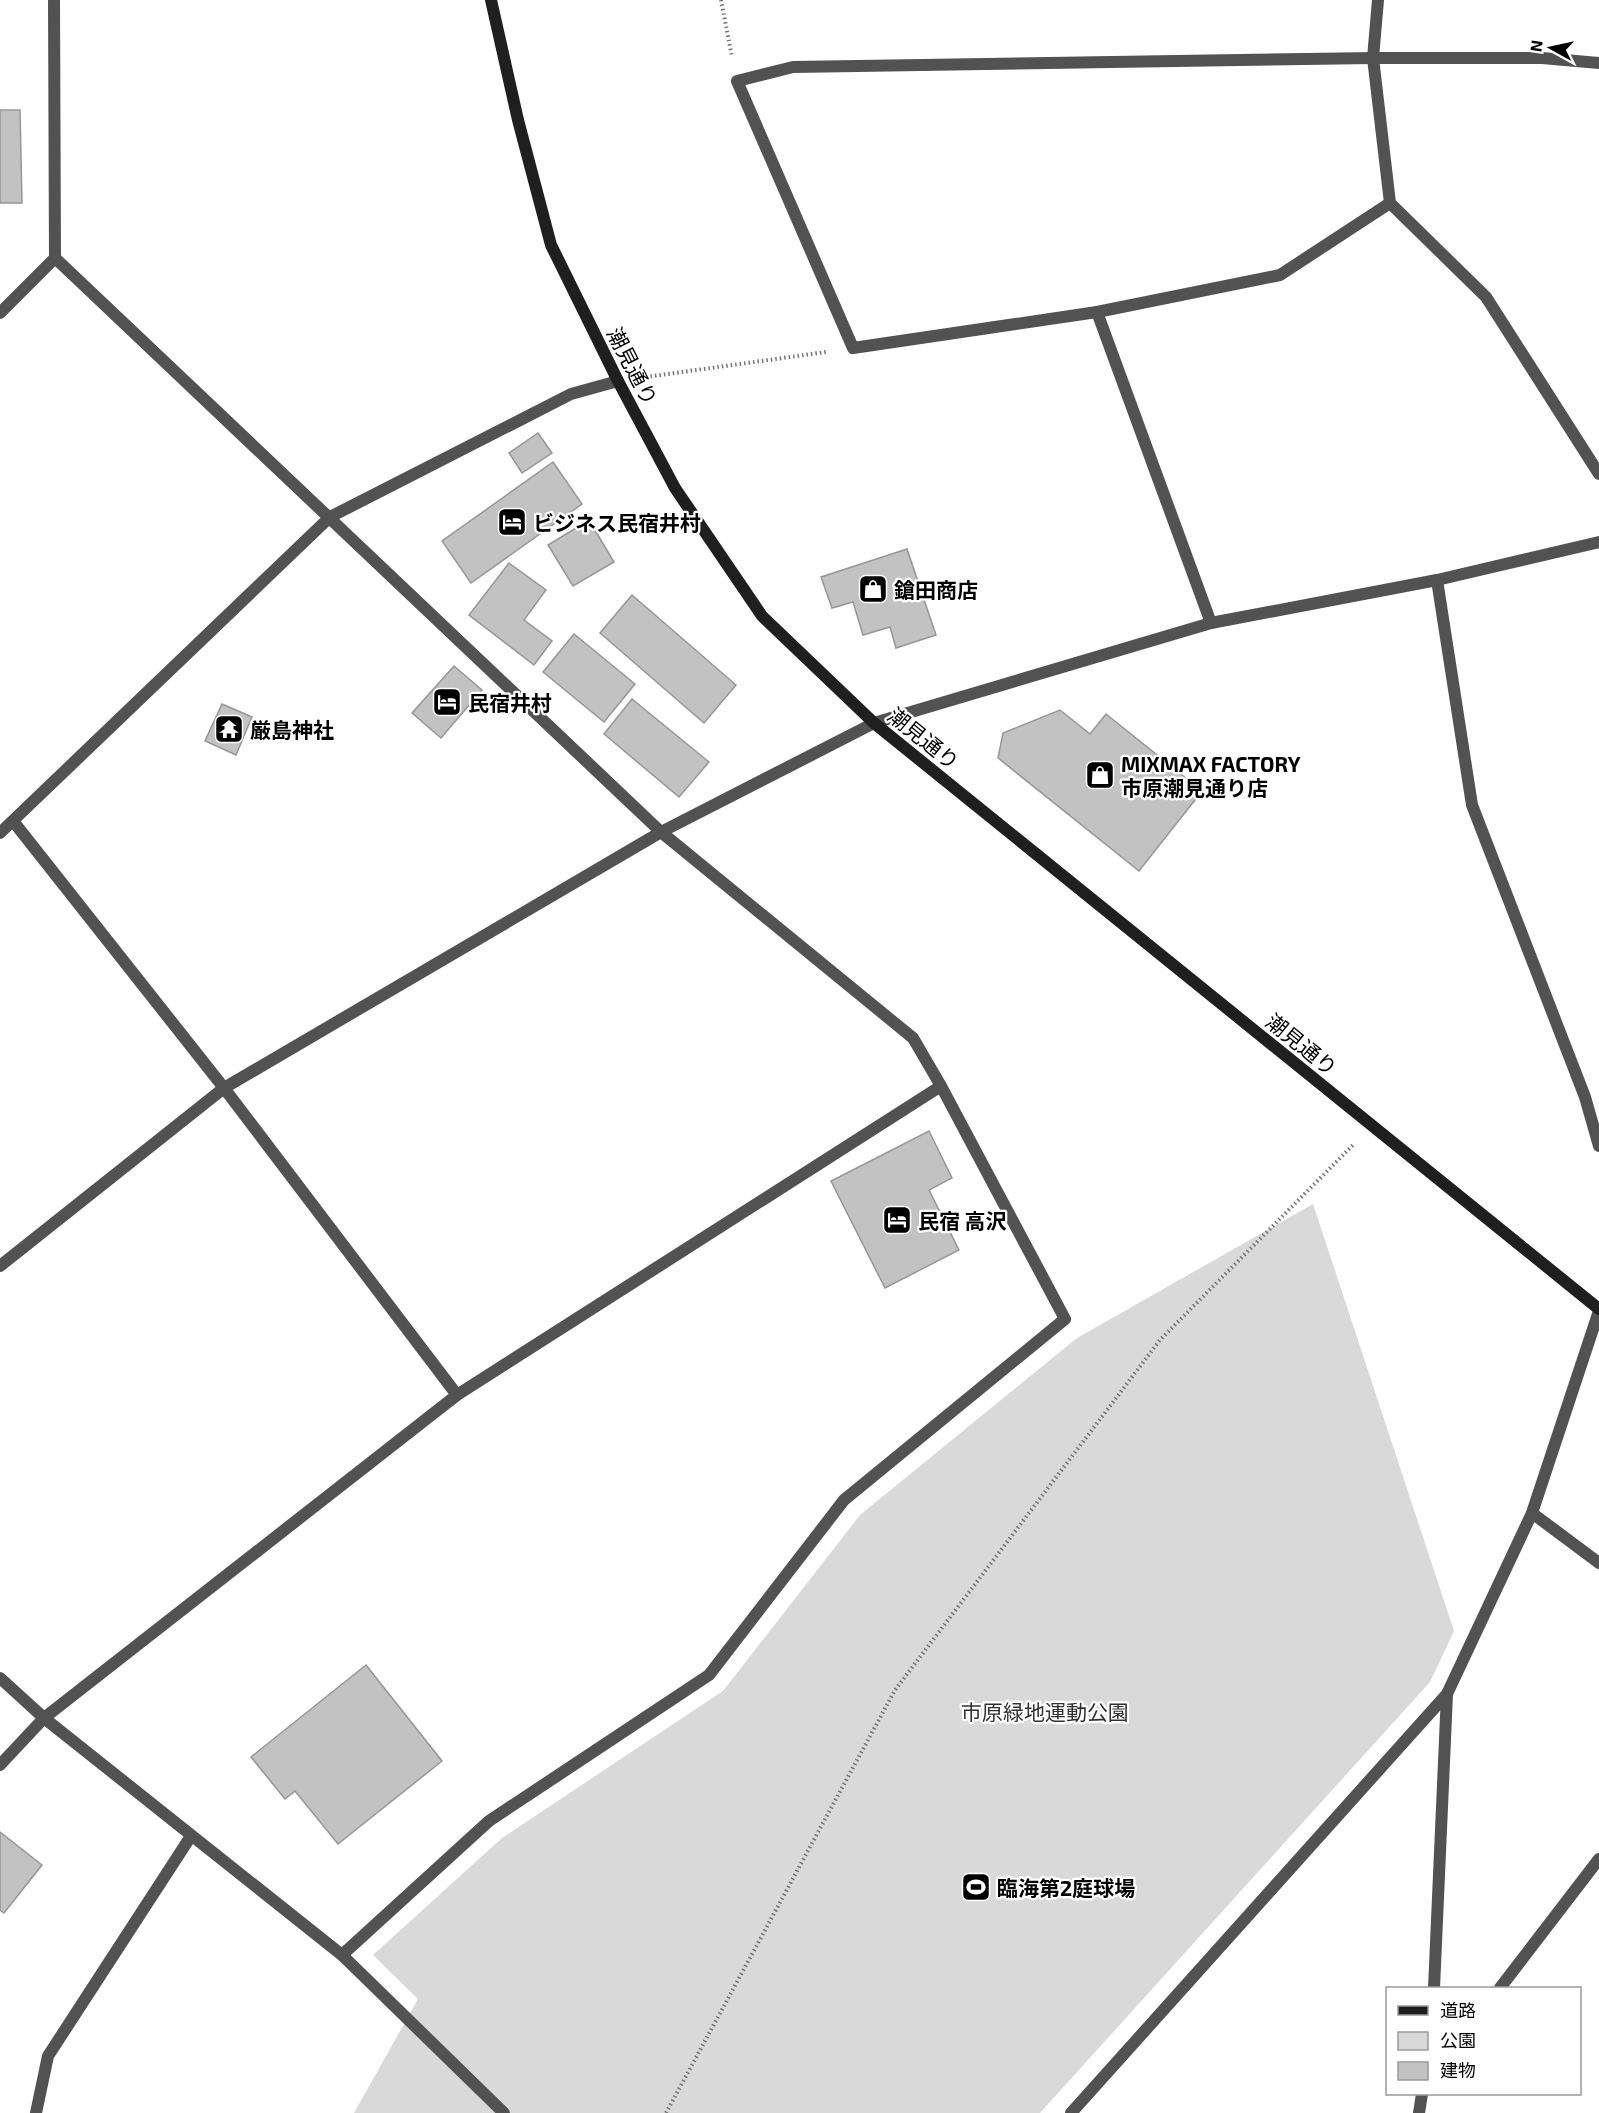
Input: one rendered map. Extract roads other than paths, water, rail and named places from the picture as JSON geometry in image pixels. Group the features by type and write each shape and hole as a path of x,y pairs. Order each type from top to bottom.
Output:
{"street":[{"path":"0,313 55,258 54,0"},
{"name":"潮見通り","path":"491,0 518,120 550,245 675,488 762,615 874,723 1599,1310"},
{"path":"1378,0 1373,58 1390,203 1486,297 1599,474"},
{"path":"1390,203 1280,275 1097,312 853,348 737,81 793,67 1542,57 1599,63"},
{"path":"55,258 661,832 912,1038 1065,1320 844,1500 709,1676 489,1821 342,1955"},
{"path":"1097,312 1211,623"},
{"path":"0,833 330,518 571,394 618,381"},
{"path":"2,1261 224,1088 661,832 874,723 1211,623 1437,580 1599,542"},
{"path":"1437,580 1472,805 1586,1097 1599,1146"},
{"path":"13,821 224,1088 457,1395"},
{"path":"0,1765 44,1718 457,1395 940,1086"},
{"path":"1071,2113 1447,1694 1532,1513 1599,1310"},
{"path":"1532,1513 1599,1563"},
{"path":"0,1678 44,1718 342,1955 504,2113"},
{"path":"1434,1987 1447,1694"},
{"path":"36,2113 48,2056 191,1836"},
{"path":"1502,1987 1599,1859"},
{"path":"1419,2113 1422,2095"}],"place":[{"name":"ビジネス民宿井村","path":"512,522"},
{"name":"鎗田商店","path":"873,589"},
{"name":"民宿井村","path":"447,702"},
{"name":"厳島神社","path":"229,729"},
{"name":"MIXMAX FACTORY 市原潮見通り店","path":"1100,775"},
{"name":"民宿 高沢","path":"897,1220"},
{"name":"臨海第2庭球場","path":"976,1887"}],"park label":[{"name":"市原緑地運動公園","path":"1045,1711"}]}
